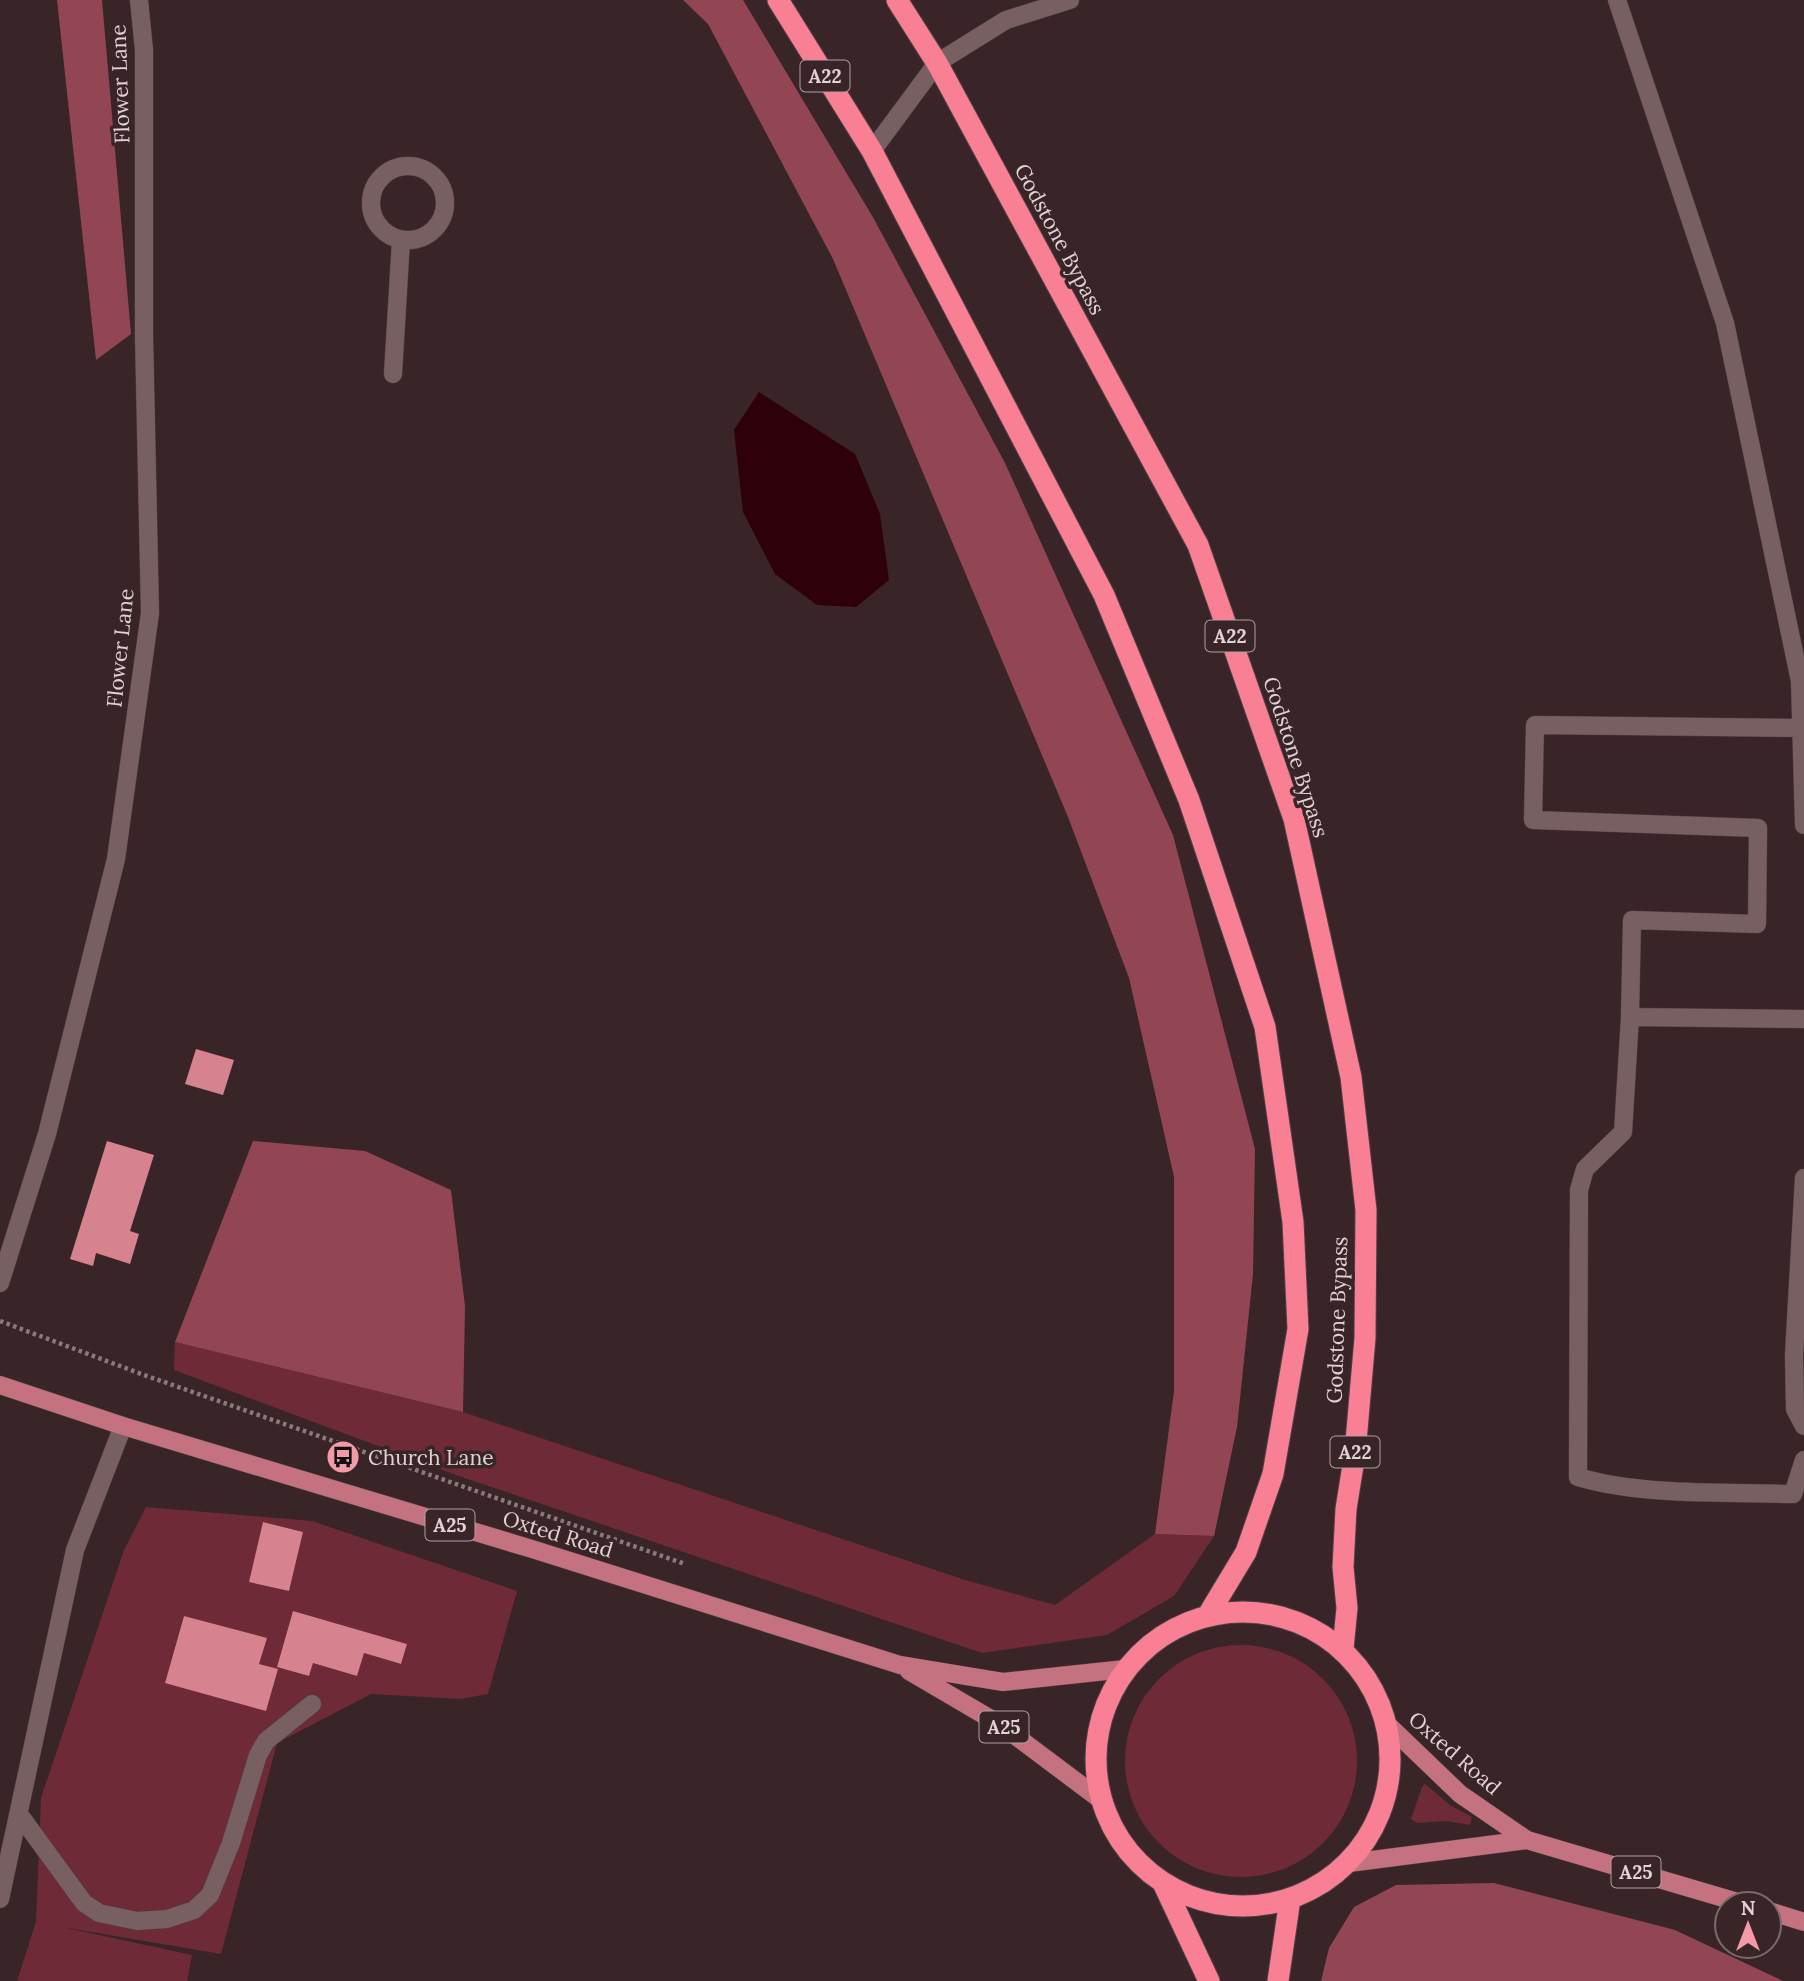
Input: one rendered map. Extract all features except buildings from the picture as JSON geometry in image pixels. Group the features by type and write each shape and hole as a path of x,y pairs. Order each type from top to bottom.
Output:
{"highway":[{"name":"Godstone Bypass","path":"778,0 872,151 1104,595 1189,800 1265,1027 1293,1223 1298,1329 1273,1474 1246,1552 1208,1615"},
{"name":"Godstone Bypass","path":"897,0 937,63 1198,545 1294,819 1351,1077 1366,1210 1365,1338 1346,1520 1343,1567 1347,1608 1343,1649"},
{"path":"1245,1611 1282,1616 1317,1630 1343,1649 1358,1665 1372,1685 1387,1724 1390,1778 1380,1814 1368,1838 1349,1864 1323,1883 1290,1899 1258,1906 1229,1906 1200,1900 1163,1883 1131,1854 1120,1840 1101,1800 1096,1774 1096,1748 1104,1708 1125,1669 1148,1645 1161,1636 1184,1623 1208,1615 1245,1611"},
{"path":"1163,1883 1209,1981"},
{"path":"1278,1981 1290,1899"}],"main road":[{"name":"Oxted Road","path":"0,1385 123,1426 532,1549 900,1665 1003,1682 1125,1669"},
{"name":"Oxted Road","path":"900,1665 1001,1725 1101,1800"},
{"name":"Oxted Road","path":"1387,1724 1460,1794 1527,1840 1713,1895"},
{"name":"Oxted Road","path":"1349,1864 1456,1847 1527,1840"},
{"path":"1783,1915 1804,1922"}],"street":[{"name":"Flower Lane","path":"0,1283 47,1134 116,859 150,613 144,335 144,50 139,0"},
{"path":"872,151 937,63 1006,20 1070,0"},
{"path":"1616,0 1725,323 1800,681 1804,825"},
{"path":"400,167 420,168 434,176 442,187 446,200 445,213 432,233 421,239 401,240 389,236 376,224 371,211 374,188 388,172 400,167"},
{"path":"393,374 401,240"},
{"path":"1802,729 1535,725 1533,820 1758,828 1758,924 1632,920 1630,1017 1623,1132 1585,1170 1579,1190 1578,1478 1607,1486 1793,1494 1804,1460"},
{"path":"1630,1017 1804,1019"},
{"path":"1804,1178 1794,1355 1795,1409 1804,1426"},
{"path":"0,1899 75,1550 123,1426"},
{"path":"19,1814 84,1903 99,1913 137,1921 167,1919 194,1910 210,1895 222,1867 258,1755 266,1741 312,1704"}],"path":[{"path":"0,1321 157,1380 685,1564"}],"shaded area":[{"path":"57,0 102,0 131,334 96,360"},
{"path":"683,0 743,0 874,219 1005,463 1173,835 1255,1149 1253,1274 1237,1427 1214,1536 1155,1534 1174,1391 1174,1177 1129,978 1068,817 833,259 708,24"},
{"path":"759,392 855,454 880,514 889,580 856,607 817,605 775,574 743,512 734,430"},
{"path":"253,1141 365,1151 451,1190 465,1306 463,1412 175,1342"},
{"path":"175,1342 463,1412 965,1580 1055,1605 1155,1534 1214,1536 1174,1596 1107,1635 982,1653 456,1475 174,1370"},
{"path":"146,1507 312,1521 517,1591 488,1694 460,1699 371,1694 277,1743 221,1954 62,1927 192,1955 187,1981 17,1981 36,1922 41,1798 124,1550","holes":["263,1522 303,1532 289,1591 250,1582","293,1611 407,1644 400,1664 364,1653 357,1676 313,1663 309,1676 277,1667","184,1616 266,1638 259,1664 277,1670 165,1683"]},
{"path":"1230,1645 1252,1645 1296,1658 1315,1671 1331,1687 1344,1706 1352,1727 1357,1761 1355,1784 1344,1816 1331,1835 1315,1851 1296,1864 1275,1872 1252,1877 1230,1877 1186,1864 1167,1851 1151,1835 1138,1816 1130,1795 1125,1772 1125,1750 1138,1706 1151,1687 1167,1671 1186,1658 1207,1650"},
{"path":"1425,1784 1450,1805 1472,1817 1470,1825 1446,1821 1417,1823 1411,1819"},
{"path":"1494,1883 1675,1930 1713,1948 1713,1960 1739,1960 1783,1981 1321,1981 1329,1948 1354,1907 1396,1885"}],"place":[{"name":"Church Lane","path":"343,1457"}]}
